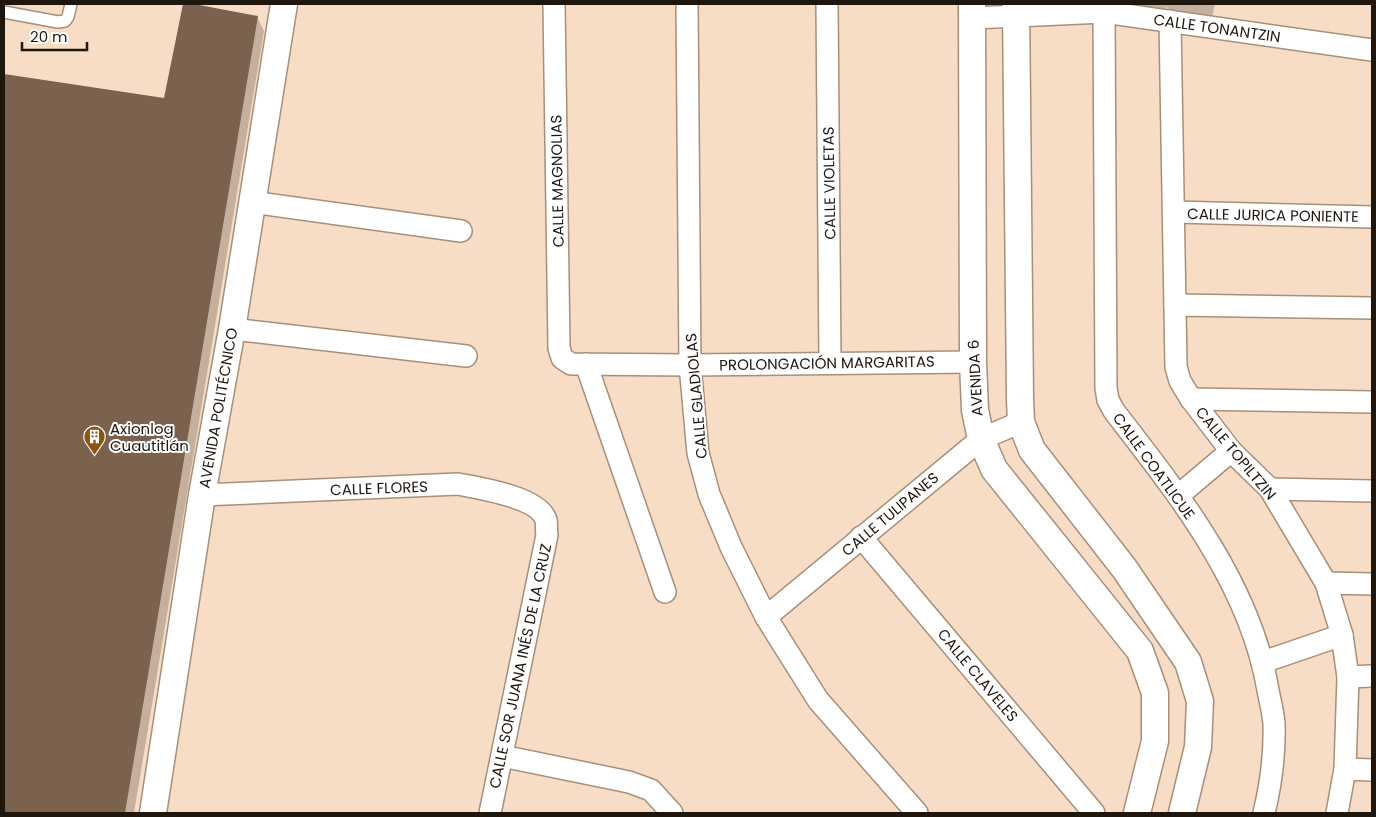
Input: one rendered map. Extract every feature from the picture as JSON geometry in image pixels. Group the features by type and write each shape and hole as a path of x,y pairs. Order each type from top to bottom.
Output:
{"street":[{"name":"AVENIDA POLITÉCNICO","path":"153,813 202,495 232,330 284,4"},
{"name":"CALLE MAGNOLIAS","path":"554,4 559,338 562,358"},
{"name":"CALLE GLADIOLAS","path":"687,4 690,365 698,453 709,494 731,548 766,617 818,700 917,813"},
{"name":"CALLE VIOLETAS","path":"827,4 830,363"},
{"path":"1016,10 1021,422 1032,450 1124,568 1188,662 1200,701 1198,747 1182,813"},
{"name":"CALLE TONANTZIN","path":"972,11 1104,12 1372,50"},
{"name":"AVENIDA 6","path":"972,11 973,362 975,410 981,439 994,469 1140,651 1155,693 1155,741 1137,813"},
{"name":"CALLE COATLICUE","path":"1104,12 1106,388 1108,400 1114,411 1179,496 1214,552 1243,607 1263,662 1274,722 1271,783 1264,813"},
{"name":"CALLE TOPILTZIN","path":"1170,21 1176,367 1180,381 1191,399 1231,451 1270,489 1326,582 1342,635 1348,677 1345,769 1337,813"},
{"path":"252,202 461,231"},
{"name":"CALLE JURICA PONIENTE","path":"1174,212 1372,217"},
{"path":"1175,305 1372,308"},
{"path":"232,330 466,356"},
{"name":"PROLONGACIÓN MARGARITAS","path":"562,358 571,364 690,365 973,362"},
{"path":"586,364 665,592"},
{"path":"1191,399 1372,402"},
{"name":"CALLE TULIPANES","path":"766,617 981,439 1021,422"},
{"path":"1179,496 1231,451"},
{"name":"CALLE FLORES","path":"202,495 458,484 490,490 535,506 546,519"},
{"path":"1270,489 1372,491"},
{"name":"CALLE SOR JUANA INÉS DE LA CRUZ","path":"490,813 547,535 546,519"},
{"name":"CALLE CLAVELES","path":"861,537 1094,813"},
{"path":"1091,591 1124,568"},
{"path":"1326,582 1372,584"},
{"path":"1263,662 1342,635"},
{"path":"1348,677 1372,676"},
{"path":"502,756 630,782 651,790 672,813"},
{"path":"1345,769 1372,770"}],"lane":[{"path":"4,12 58,22 65,21 68,17 71,4"}],"building":[{"name":"Axionlog Cuautitlán","path":"183,4 194,4 258,16 125,813 4,813 4,74 164,98"}],"place":[{"name":"Axionlog Cuautitlán","path":"94,456"}]}
